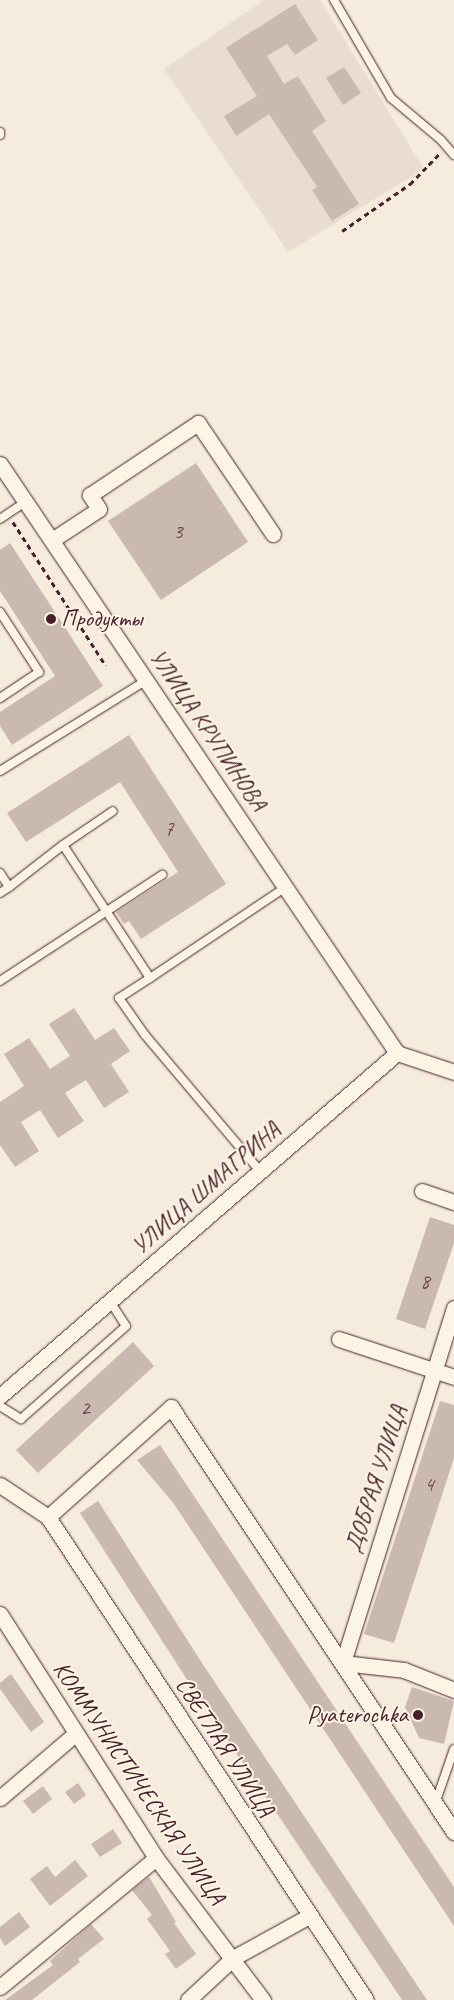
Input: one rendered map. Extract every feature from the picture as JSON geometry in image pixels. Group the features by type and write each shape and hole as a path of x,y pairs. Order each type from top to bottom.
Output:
{"street":[{"path":"52,540 99,509 90,495 198,423 273,534"},
{"name":"УЛИЦА КРУПИНОВА","path":"0,464 397,1053"},
{"path":"397,1053 454,1072"},
{"name":"УЛИЦА ШМАГРИНА","path":"0,1396 397,1053"},
{"path":"422,1191 454,1202"},
{"name":"ДОБРАЯ УЛИЦА","path":"343,1663 454,1308"},
{"path":"339,1339 454,1377"},
{"path":"0,1485 48,1518 171,1407 454,1832"},
{"name":"СВЕТЛАЯ УЛИЦА","path":"48,1518 366,2000"},
{"name":"КОММУНИСТИЧЕСКАЯ УЛИЦА","path":"0,1614 156,1858 263,2000"},
{"path":"343,1663 404,1670 454,1690"},
{"path":"0,1798 75,1734"},
{"path":"0,1987 156,1858"},
{"path":"188,2000 233,1958 310,1916"}],"lane":[{"path":"334,0 391,98 447,146 454,155"},
{"path":"0,519 26,502"},
{"path":"0,612 39,672 0,698"},
{"path":"0,772 147,680"},
{"path":"0,893 113,811"},
{"path":"63,846 150,978"},
{"path":"0,873 9,888"},
{"path":"0,981 162,875"},
{"path":"260,1171 144,1035 119,998 286,887"},
{"path":"0,1406 21,1418 126,1326 110,1301"},
{"path":"435,1804 454,1749"}],"path":[{"path":"342,231 410,184 447,146"},
{"path":"8,514 106,666"}],"shaded area":[{"path":"264,0 320,0 424,169 288,252 164,69"}],"building":[{"path":"295,4 318,40 295,55 287,44 267,56 284,84 298,76 326,121 312,131 359,204 332,221 312,190 317,187 269,114 236,136 224,116 257,96 226,48"},
{"path":"344,67 361,93 343,105 326,78"},
{"path":"196,463 248,542 161,600 108,521"},
{"path":"10,543 103,686 12,745 0,726 0,712 55,676 0,591 0,550"},
{"path":"129,735 226,884 141,939 129,921 124,924 116,912 178,872 120,782 26,842 7,813"},
{"path":"74,1008 95,1040 114,1028 130,1051 111,1064 129,1092 104,1108 86,1080 65,1093 84,1121 58,1138 40,1110 21,1122 39,1151 15,1167 0,1145 0,1102 24,1086 4,1054 29,1038 50,1069 70,1056 49,1024"},
{"path":"430,1217 454,1225 454,1243 425,1329 396,1319"},
{"path":"133,1342 154,1366 38,1473 16,1450"},
{"path":"440,1401 454,1405 454,1458 394,1643 364,1634"},
{"path":"160,1445 454,1887 454,1926 174,1504 137,1460"},
{"path":"98,1501 204,1666 427,2000 402,2000 186,1678 80,1513"},
{"path":"11,1674 44,1722 31,1732 0,1689 0,1683"},
{"path":"412,1687 454,1701 444,1744 419,1738 405,1707"},
{"path":"78,1783 86,1795 74,1804 65,1792"},
{"path":"43,1786 52,1799 33,1814 23,1801"},
{"path":"113,1829 122,1843 100,1857 91,1844"},
{"path":"75,1860 88,1876 50,1906 30,1879 47,1866 55,1877"},
{"path":"149,1877 176,1922 174,1923 196,1954 176,1969 165,1954 170,1951 147,1919 152,1915 132,1890"},
{"path":"19,1912 30,1927 5,1946 0,1938 0,1927"},
{"path":"91,1924 104,1939 78,1959 80,1962 32,2000 5,2000 53,1965 50,1961"}],"place":[{"name":"Продукты","path":"51,619"},
{"name":"Pyaterochka","path":"418,1715"}]}
